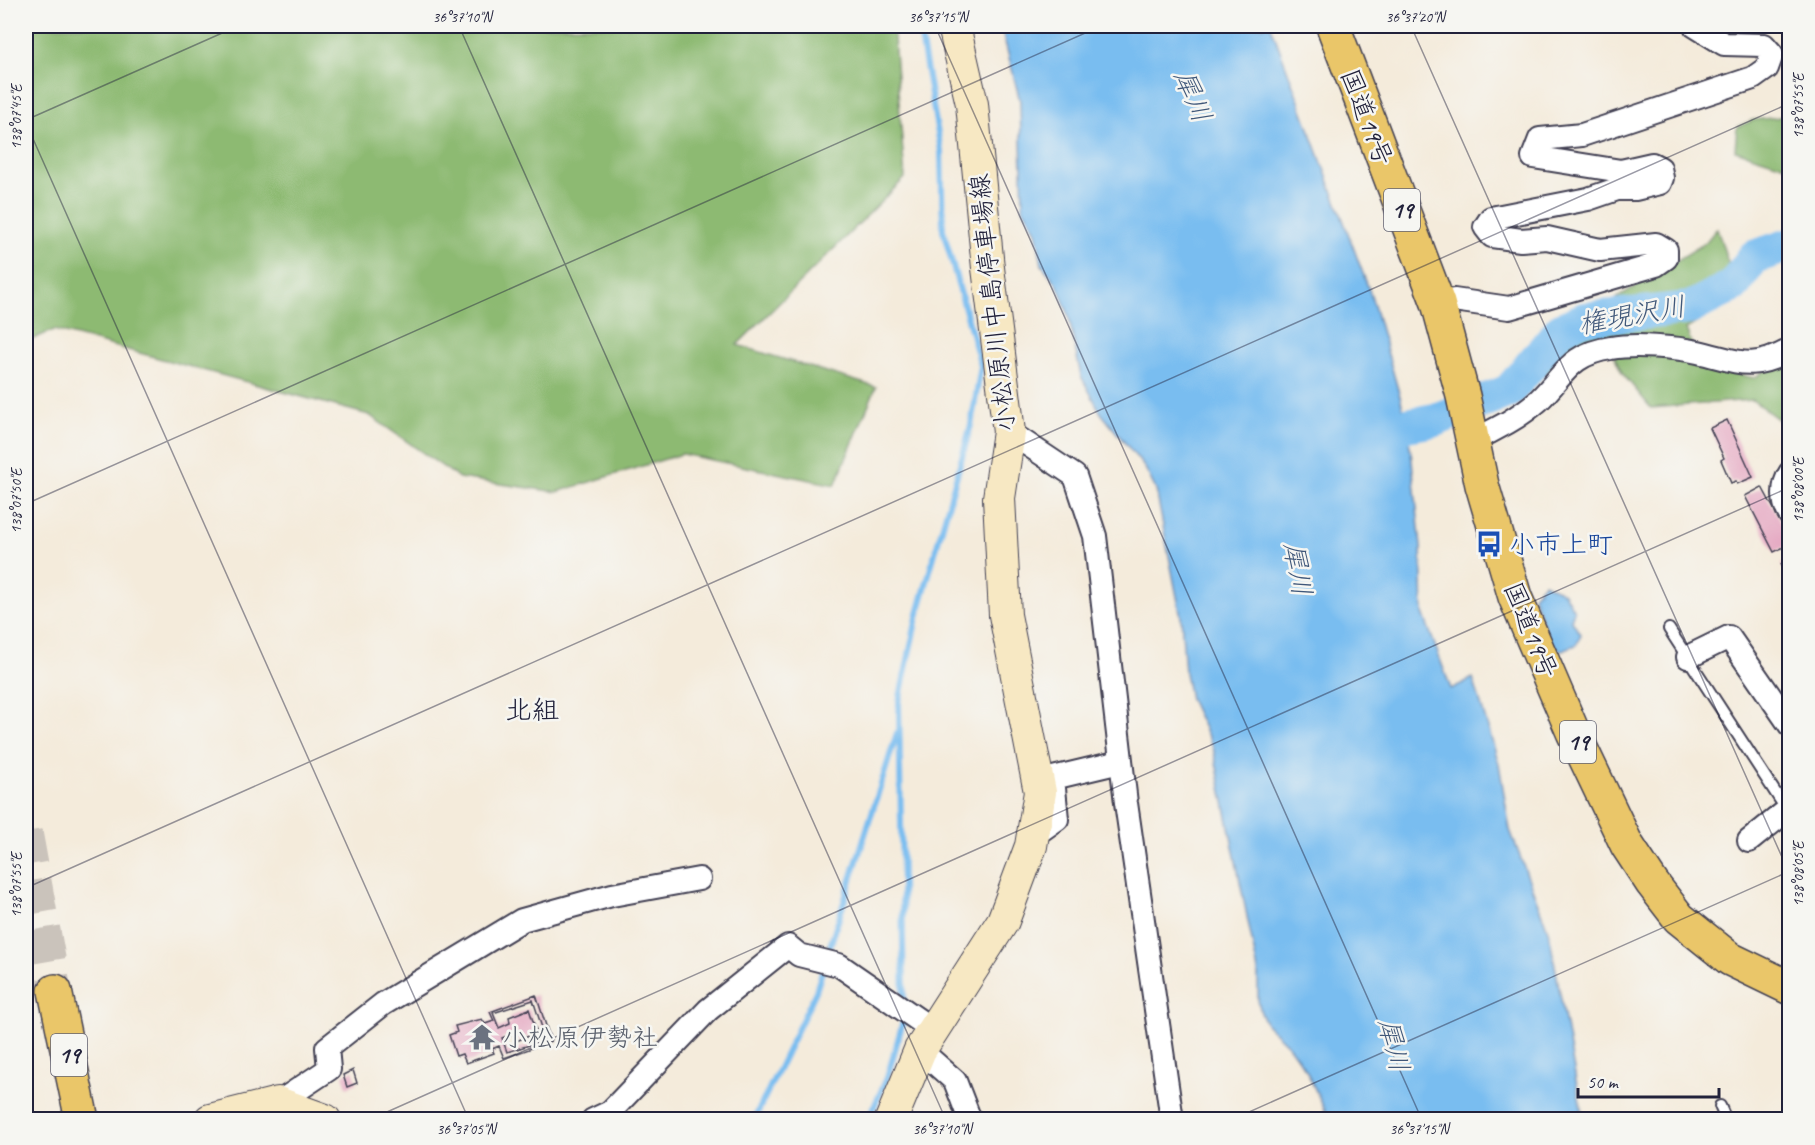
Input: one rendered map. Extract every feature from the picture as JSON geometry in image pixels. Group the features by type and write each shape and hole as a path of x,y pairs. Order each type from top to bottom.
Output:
{"highway":[{"name":"国道19号","path":"1333,26 1438,303 1482,485 1515,597 1573,732 1627,845 1679,918 1730,959 1790,988"},
{"name":"19","path":"55,991 82,1119"}],"main road":[{"name":"小松原川中島停車場線","path":"891,1119 927,1040 1003,921 1033,836 1040,792 1005,615 999,498 1009,432 988,268 972,104 954,26"},
{"path":"210,1119 278,1103 325,1119"}],"street":[{"path":"1438,303 1455,300 1509,308 1656,265 1666,258 1666,250 1656,244 1600,250 1547,238 1521,240 1492,236 1485,227 1491,218 1588,199 1617,189 1635,189 1660,183 1662,178 1660,168 1652,164 1622,171 1533,157 1539,139 1582,135 1753,78 1767,68 1772,54 1764,45 1724,44 1695,26"},
{"path":"1468,421 1512,419 1539,400 1565,368 1578,359 1610,348 1696,351 1726,361 1754,364 1790,350"},
{"path":"1009,432 1075,476 1095,536 1120,762 1172,1119"},
{"path":"1790,473 1784,481 1785,507 1790,515"},
{"path":"1688,657 1729,637 1790,725"},
{"path":"1033,836 1057,819 1053,778 1120,762"},
{"path":"1749,841 1789,811"},
{"path":"278,1103 294,1090 329,1069 327,1048 383,1004 522,920 612,895 699,879"},
{"path":"592,1119 610,1112 708,1010 788,946 799,955 839,965 927,1040 955,1081 970,1119"}],"lane":[{"path":"1669,629 1789,811"},
{"path":"1720,1106 1726,1119"}],"green space":[{"path":"26,26 893,26 905,178 737,345 876,387 835,485 682,454 557,492 459,478 369,415 54,330 26,342"},
{"path":"1789,116 1789,167 1735,150 1737,127 1753,120"},
{"path":"1717,228 1739,297 1686,329 1700,365 1754,378 1789,354 1789,427 1752,400 1651,408 1622,373 1605,335 1529,385 1514,362 1705,243"}],"water":[{"name":"犀川","path":"1001,26 1271,26 1371,295 1401,400 1411,452 1421,547 1423,613 1451,689 1473,678 1499,764 1510,830 1549,933 1583,1119 1329,1119 1306,1070 1288,1045 1267,1025 1258,1000 1258,971 1213,747 1190,699 1185,673 1181,617 1156,490 1145,468 1101,413 1081,376 1068,313 1057,284 1042,265 1036,231 1023,208 1020,101"},
{"path":"1544,583 1564,593 1574,611 1571,620 1581,634 1576,645 1562,650 1552,648 1533,596"}],"building":[{"path":"1727,420 1753,477 1737,484 1736,481 1731,483 1721,460 1724,458 1710,428"},
{"path":"1762,487 1790,539 1790,544 1774,552 1745,496"},
{"path":"1790,559 1790,580 1781,564"},
{"path":"536,995 551,1041 504,1058 499,1046 492,1049 494,1053 466,1063 462,1054 456,1056 449,1035 457,1032 455,1026 482,1019 485,1024 494,1021 490,1012","holes":["533,1000 546,1040 507,1052 502,1038 512,1034 516,1041 537,1033 529,1009 509,1017 510,1023 499,1028 493,1013"]},
{"path":"353,1070 357,1083 347,1087 343,1075"}],"waterway":[{"path":"904,1004 899,702 917,617 971,425 981,366 943,230 941,151 919,26"},
{"name":"権現沢川","path":"1361,433 1435,420 1509,391 1561,329 1584,319 1690,308 1734,285 1754,257 1790,245"},
{"path":"754,1120 816,991 897,733"},
{"path":"868,1120 887,1078 904,1018"}],"tunnel":[{"path":"26,832 55,991"}],"place":[{"name":"小市上町","path":"1489,544"},
{"name":"小松原伊勢社","path":"482,1037"}],"district":[{"name":"北組","path":"532,710"}]}
